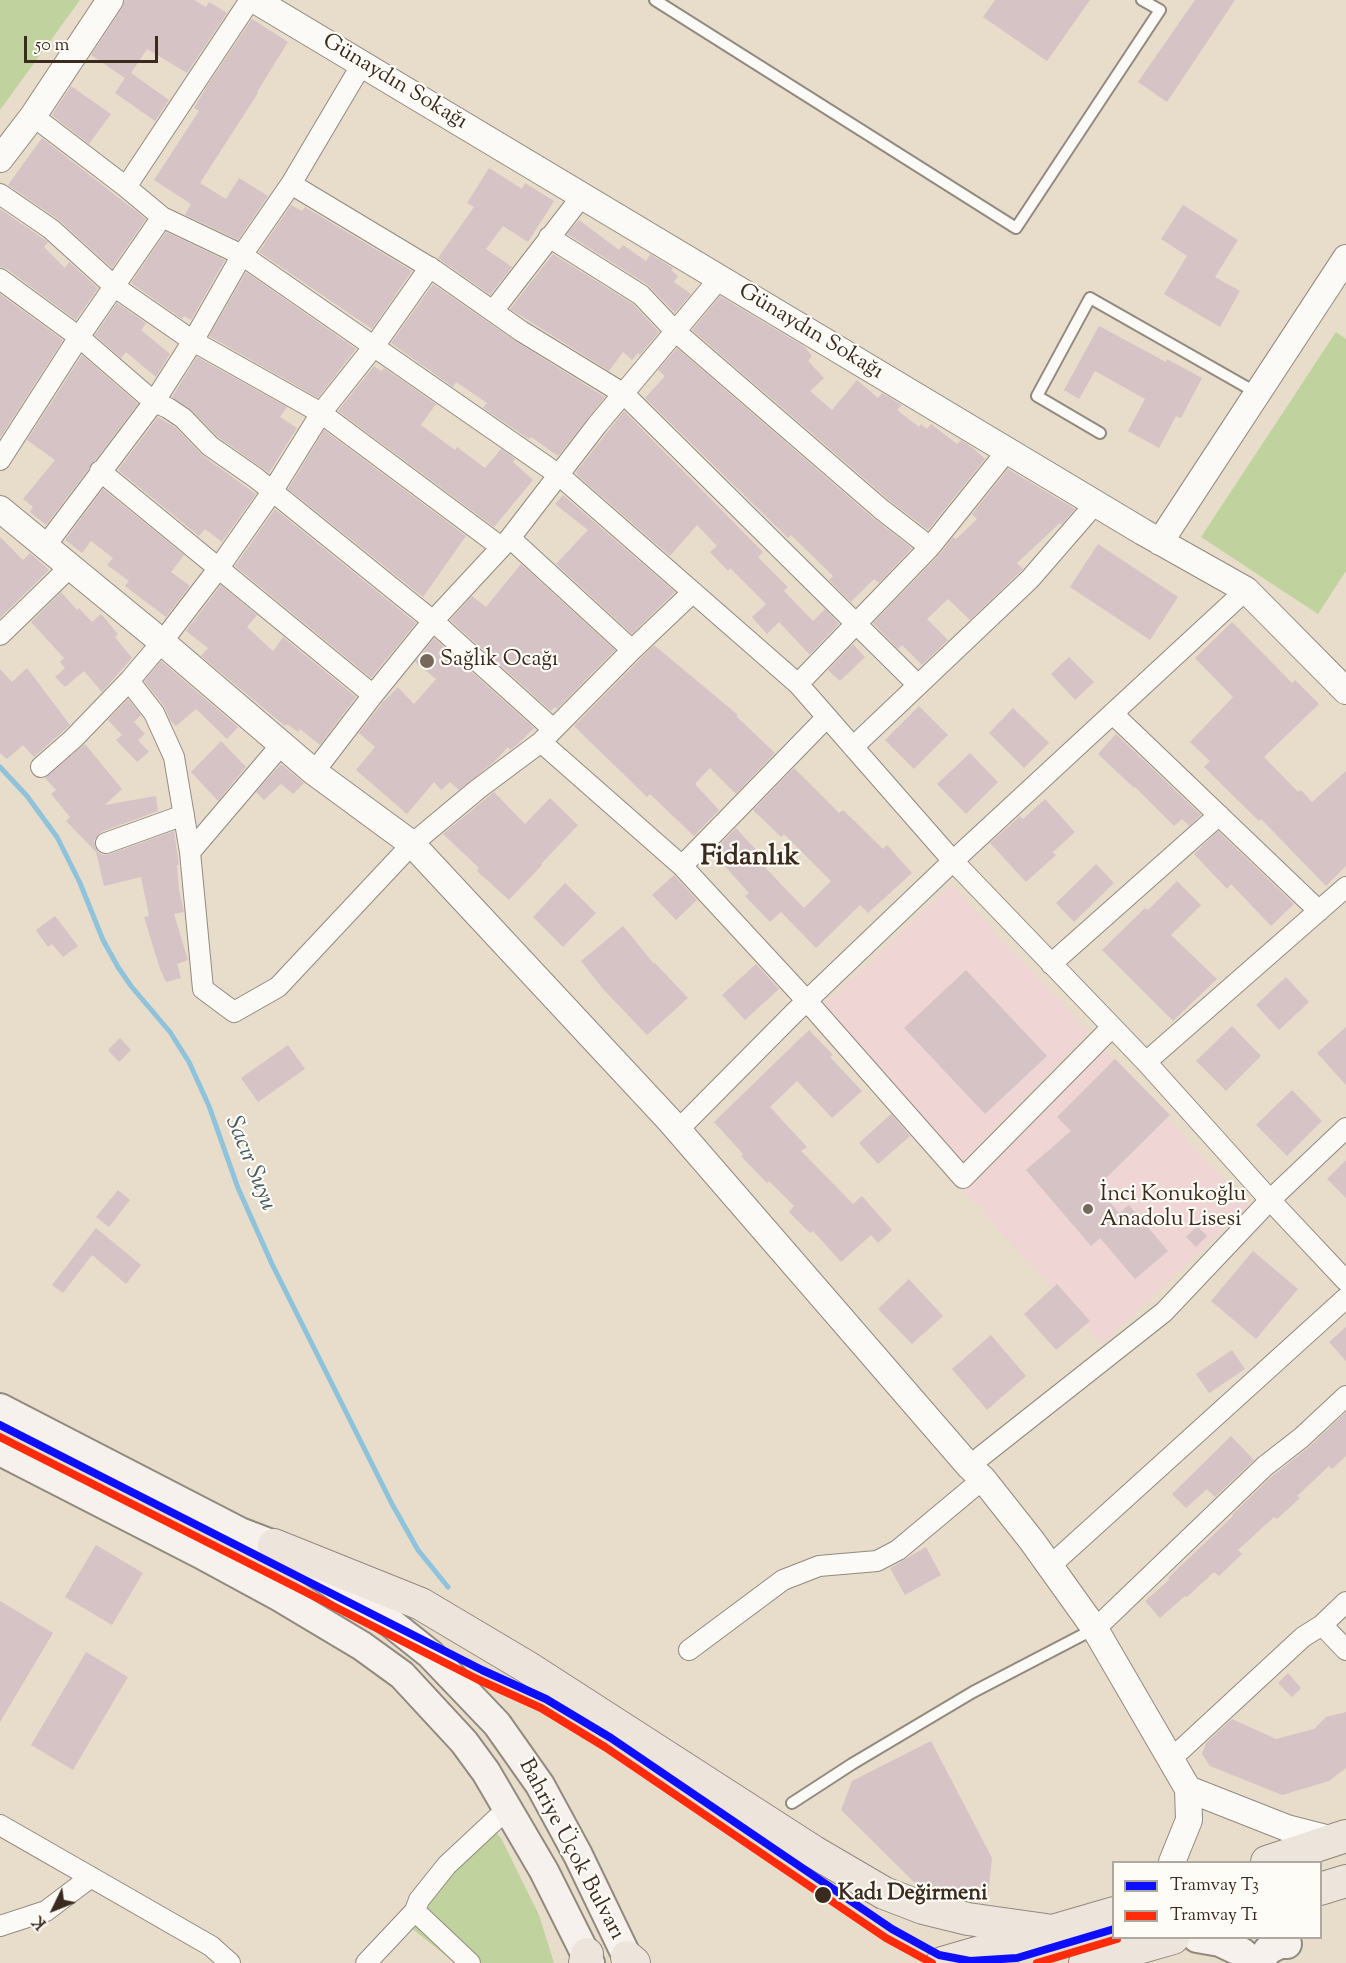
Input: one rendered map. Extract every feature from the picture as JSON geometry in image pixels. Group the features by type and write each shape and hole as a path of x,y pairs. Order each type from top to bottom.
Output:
{"main road":[{"name":"Bahriye Üçok Bulvarı","path":"0,1408 240,1532 274,1545 391,1623 422,1648 497,1724 540,1785 578,1855 630,1961"},
{"name":"Bahriye Üçok Bulvarı","path":"0,1451 280,1597 362,1646 402,1676 457,1734 486,1772 544,1871 588,1960"},
{"path":"274,1545 422,1604 527,1667 814,1852 884,1893 923,1908 968,1919 1053,1931"},
{"path":"1273,1861 1340,1838"},
{"path":"1322,1888 1346,1881"},
{"path":"942,1963 1112,1913"},
{"path":"1085,1963 1169,1939"},
{"path":"1203,1939 1220,1942 1243,1953 1254,1963"},
{"path":"1259,1963 1268,1950 1280,1944 1290,1948"}],"street":[{"path":"0,159 33,116 110,0"},
{"path":"126,187 253,0"},
{"name":"Günaydın Sokağı","path":"253,0 1095,504 1246,590 1346,691"},
{"path":"46,545 154,402 193,341 242,255 291,184 362,64"},
{"path":"33,116 126,187 162,218 242,255 375,345 559,475 798,684 953,861 1146,1062 1346,1281"},
{"path":"291,184 430,267 521,331 624,394 918,685"},
{"path":"0,194 51,229 115,287 193,341 321,413 506,542 632,650"},
{"path":"493,311 582,196"},
{"path":"0,460 78,337 162,218"},
{"path":"549,237 641,295 675,331 881,509 930,547"},
{"path":"1160,542 1346,258"},
{"path":"41,767 73,739 129,681 162,642 218,569 272,492 321,413 375,345 430,267"},
{"path":"0,279 78,337 154,402 183,417 210,446 272,492 433,621 682,866 807,1001 963,1178 1112,1027"},
{"path":"314,772 433,621 506,542 597,425 719,279"},
{"path":"798,684 930,547 1007,451"},
{"path":"100,471 373,695"},
{"path":"853,747 1030,579 1095,504"},
{"path":"0,509 162,642 314,772 412,844 678,1130 976,1473 1050,1566 1095,1629 1188,1789 1189,1820 1173,1861"},
{"path":"0,635 70,567"},
{"path":"678,1130 807,1001 953,861 1246,590"},
{"path":"129,681 154,713 174,757 190,852 203,989 234,1012 278,987 412,844 547,735 693,592"},
{"path":"1113,714 1319,911"},
{"path":"682,866 827,717"},
{"path":"190,852 281,745"},
{"path":"106,843 184,815"},
{"path":"1051,964 1219,815"},
{"path":"1146,1062 1346,887"},
{"path":"689,1650 783,1580 819,1566 877,1561 898,1550 976,1473 1164,1312 1270,1200 1346,1128"},
{"path":"1050,1566 1346,1298"},
{"path":"1095,1629 1265,1466 1301,1438 1346,1396"},
{"path":"1170,1760 1303,1637 1322,1625 1346,1602"},
{"path":"1322,1625 1346,1650"},
{"path":"1188,1789 1287,1828 1340,1838"},
{"path":"366,1963 415,1911 419,1900 447,1865 508,1808"},
{"path":"0,1825 211,1946 230,1963"},
{"path":"0,1926 46,1911 91,1877"},
{"path":"415,1911 470,1963"}],"lane":[{"path":"655,0 1016,228 1160,10 1142,0"},
{"path":"1100,433 1037,396 1090,298 1257,394"},
{"path":"792,1803 852,1764 973,1692 1095,1629"}],"shaded area":[{"path":"951,885 1089,1032 961,1163 820,1009"},
{"path":"1104,1050 1248,1206 1102,1344 963,1190"}],"green space":[{"path":"0,0 80,0 0,110"},
{"path":"1336,332 1346,339 1346,571 1318,614 1201,537"},
{"path":"489,1825 501,1838 539,1915 554,1963 455,1963 405,1923"}],"building":[{"path":"125,0 194,0 206,7 209,2 227,13 187,73 147,49 131,73 169,100 155,121 115,93 125,78 91,55"},
{"path":"995,0 1090,0 1047,61 983,17"},
{"path":"1195,0 1235,0 1167,102 1138,82"},
{"path":"252,19 288,42 200,183 226,199 239,178 268,196 238,240 185,215 191,204 154,180 199,111 194,108 207,86"},
{"path":"71,86 111,114 89,144 52,115"},
{"path":"42,138 146,219 112,268 59,220 8,185"},
{"path":"489,168 522,189 525,183 554,201 528,242 503,226 486,249 512,267 490,295 438,258 474,207 467,203"},
{"path":"291,205 302,211 305,207 412,271 372,329 259,252"},
{"path":"1183,205 1238,240 1215,277 1240,291 1220,327 1164,294 1187,256 1161,239"},
{"path":"0,209 48,242 44,247 65,268 69,262 98,288 76,320 7,269 0,267"},
{"path":"579,220 619,250 623,245 646,261 650,254 673,268 671,270 678,276 674,282 691,294 675,313 648,285 567,234"},
{"path":"166,232 225,260 191,320 184,316 182,319 131,283"},
{"path":"553,254 633,304 659,332 640,355 638,353 632,360 623,352 609,371 510,309"},
{"path":"246,272 356,349 318,398 209,336"},
{"path":"433,284 515,341 605,397 558,456 483,408 487,403 456,382 453,387 391,343"},
{"path":"0,294 63,340 0,438"},
{"path":"720,296 805,347 812,356 808,361 824,378 810,391 832,410 857,380 878,398 882,393 902,405 897,410 919,427 921,424 927,429 931,424 957,444 961,440 985,459 928,530 889,500 692,330"},
{"path":"117,303 146,323 141,330 170,354 156,377 126,352 121,358 95,335"},
{"path":"1099,326 1166,362 1167,359 1202,378 1181,418 1176,416 1159,448 1128,431 1145,399 1095,371 1079,399 1064,390"},
{"path":"677,348 873,518 912,548 879,583 874,579 851,602 829,580 833,576 791,535 788,538 645,398 665,376 658,370"},
{"path":"82,355 138,404 46,525 30,512 33,507 23,499 55,460 27,440"},
{"path":"197,357 287,407 280,417 297,428 269,473 218,437 191,410 172,397"},
{"path":"374,366 381,371 384,368 436,404 421,425 455,450 457,447 485,468 501,449 515,459 513,462 533,480 494,527 338,411"},
{"path":"624,411 763,552 758,557 788,587 784,591 813,621 825,609 839,624 811,653 809,654 779,622 767,634 752,617 766,604 730,568 728,571 710,552 717,546 697,525 670,556 578,476 576,472"},
{"path":"158,417 175,427 203,456 256,494 222,542 205,529 199,536 118,470"},
{"path":"324,430 466,536 423,597 288,489"},
{"path":"1008,469 1075,509 1061,525 1060,523 1017,563 1023,569 970,620 948,599 927,619 948,640 922,665 902,645 898,649 873,623 939,555 953,537 956,539 977,519 972,514"},
{"path":"103,489 184,555 171,572 190,586 166,617 125,586 129,581 107,565 113,558 91,541 82,553 65,540"},
{"path":"563,495 675,592 632,634 556,564 588,530 555,504"},
{"path":"275,509 416,623 371,678 235,566"},
{"path":"0,537 23,560 30,553 49,570 0,618"},
{"path":"1098,544 1178,597 1150,640 1070,587"},
{"path":"521,564 615,650 557,709 555,707 551,711 450,620 472,596 486,607"},
{"path":"221,585 257,615 247,627 273,651 283,637 356,697 320,745 300,729 298,732 287,724 285,726 201,656 208,648 186,631"},
{"path":"61,592 77,610 79,608 92,622 101,614 118,634 115,637 132,658 102,692 84,671 65,687 55,677 65,668 60,662 64,658 31,622"},
{"path":"1232,622 1292,683 1295,680 1319,704 1264,757 1298,792 1301,790 1312,802 1346,771 1346,866 1326,886 1261,819 1259,821 1204,767 1210,761 1190,742 1233,697 1195,658"},
{"path":"434,638 534,728 519,743 510,750 508,747 494,762 459,790 450,782 441,790 434,782 407,814 356,770 375,747 359,733 398,687 414,704 436,679 415,662"},
{"path":"853,644 865,657 840,681 828,670"},
{"path":"654,645 738,715 736,716 775,753 736,794 710,768 695,784 719,810 694,836 650,794 647,797 574,726"},
{"path":"1069,657 1094,682 1075,700 1051,674"},
{"path":"161,661 238,727 227,739 196,709 176,726 170,720 164,706 144,681"},
{"path":"27,668 70,725 34,757 23,745 7,759 0,753 0,669 12,682"},
{"path":"128,699 141,715 134,722 145,734 138,740 149,752 137,762 116,740 122,735 108,720"},
{"path":"919,706 948,735 914,769 885,740"},
{"path":"1013,708 1049,743 1024,768 989,733"},
{"path":"1116,734 1201,815 1189,826 1182,819 1174,826 1098,754"},
{"path":"221,741 246,767 218,801 191,772"},
{"path":"85,744 122,789 105,805 156,796 158,811 101,832 94,840 98,852 103,855 110,854 174,831 179,865 177,865 179,890 184,912 174,914 188,960 177,964 181,978 166,982 160,969 144,917 149,916 141,877 104,886 96,852 66,821 70,817 51,794 56,790 45,778"},
{"path":"970,753 998,782 966,814 937,784"},
{"path":"281,764 304,783 293,794 281,784 264,800 256,792"},
{"path":"794,768 839,813 843,810 883,849 887,845 912,873 868,913 860,905 816,948 781,912 770,922 745,896 749,893 712,852 736,828 759,853 755,857 804,908 831,881 784,834 781,837 753,810"},
{"path":"494,792 525,824 550,798 578,825 509,900 477,871 479,868 443,834"},
{"path":"1045,799 1075,832 1053,852 1056,855 1026,882 990,843 1020,816 1023,819"},
{"path":"1218,831 1294,904 1271,926 1231,884 1227,889 1194,854"},
{"path":"1096,864 1114,883 1074,922 1056,903"},
{"path":"674,875 697,900 676,920 652,895"},
{"path":"1177,881 1201,905 1171,935 1217,979 1173,1021 1102,950"},
{"path":"565,883 596,913 563,947 533,917"},
{"path":"55,916 78,946 63,957 52,944 48,947 36,930"},
{"path":"623,926 654,964 688,998 647,1035 603,989 581,961"},
{"path":"756,964 779,989 745,1020 722,995"},
{"path":"966,970 1047,1056 985,1114 904,1028"},
{"path":"1286,977 1309,1002 1279,1030 1256,1005"},
{"path":"1232,1026 1261,1056 1226,1091 1196,1061"},
{"path":"1346,1027 1346,1085 1317,1053"},
{"path":"809,1030 833,1055 830,1057 862,1091 832,1118 797,1081 770,1107 807,1147 801,1151 853,1204 862,1196 892,1230 878,1243 871,1235 841,1262 813,1231 810,1233 789,1212 794,1206 741,1156 743,1154 714,1122"},
{"path":"120,1038 131,1050 119,1062 108,1050"},
{"path":"288,1045 305,1069 258,1102 241,1078"},
{"path":"1115,1059 1170,1115 1097,1187 1119,1213 1129,1205 1168,1251 1135,1279 1100,1238 1091,1246 1026,1170 1071,1131 1057,1117"},
{"path":"1292,1090 1322,1121 1287,1156 1256,1125"},
{"path":"891,1114 910,1136 878,1164 859,1143"},
{"path":"1346,1160 1346,1198 1327,1179"},
{"path":"118,1190 130,1200 109,1227 96,1217"},
{"path":"1197,1226 1207,1236 1196,1247 1186,1237"},
{"path":"96,1228 141,1265 126,1284 92,1255 63,1293 52,1285"},
{"path":"1253,1251 1298,1289 1256,1339 1211,1301"},
{"path":"909,1279 943,1316 912,1344 878,1309"},
{"path":"1057,1284 1090,1321 1056,1350 1024,1314"},
{"path":"1346,1327 1346,1361 1329,1342"},
{"path":"991,1335 1026,1376 987,1410 952,1369"},
{"path":"1232,1350 1245,1369 1209,1393 1196,1374"},
{"path":"1346,1412 1346,1456 1332,1469 1329,1466 1297,1496 1300,1498 1277,1519 1274,1517 1238,1550 1242,1554 1219,1576 1214,1572 1160,1618 1145,1601 1170,1579 1168,1578 1270,1478 1309,1447"},
{"path":"1231,1436 1254,1460 1215,1497 1207,1489 1186,1508 1172,1494"},
{"path":"96,1545 143,1573 112,1625 65,1597"},
{"path":"926,1547 941,1575 905,1595 890,1568"},
{"path":"0,1601 53,1633 0,1722"},
{"path":"86,1652 128,1677 73,1770 31,1745"},
{"path":"1288,1673 1301,1688 1292,1697 1278,1683"},
{"path":"1346,1712 1346,1768 1329,1781 1282,1795 1210,1766 1202,1754 1206,1743 1232,1719 1276,1739 1314,1729 1326,1717"},
{"path":"931,1741 992,1858 988,1898 941,1894 919,1887 841,1810 852,1781"}],"waterway":[{"name":"Sacır Suyu","path":"0,767 27,796 57,837 80,883 103,940 118,967 170,1032 189,1062 209,1106 238,1188 272,1264 392,1504 418,1550 448,1587"}],"tram line":[{"name":"T3","path":"0,1425 482,1670 546,1699 611,1738 892,1929 939,1955 970,1961 1017,1958 1112,1930"},
{"name":"T1","path":"0,1437 477,1679 541,1708 605,1747 886,1938 932,1963"},
{"name":"T1","path":"1037,1963 1117,1939"}],"place":[{"name":"Sağlık Ocağı","path":"427,661"},
{"name":"İnci Konukoğlu Anadolu Lisesi","path":"1088,1209"},
{"name":"Kadı Değirmeni","path":"823,1895"}],"district":[{"name":"Fidanlık","path":"750,859"}]}
